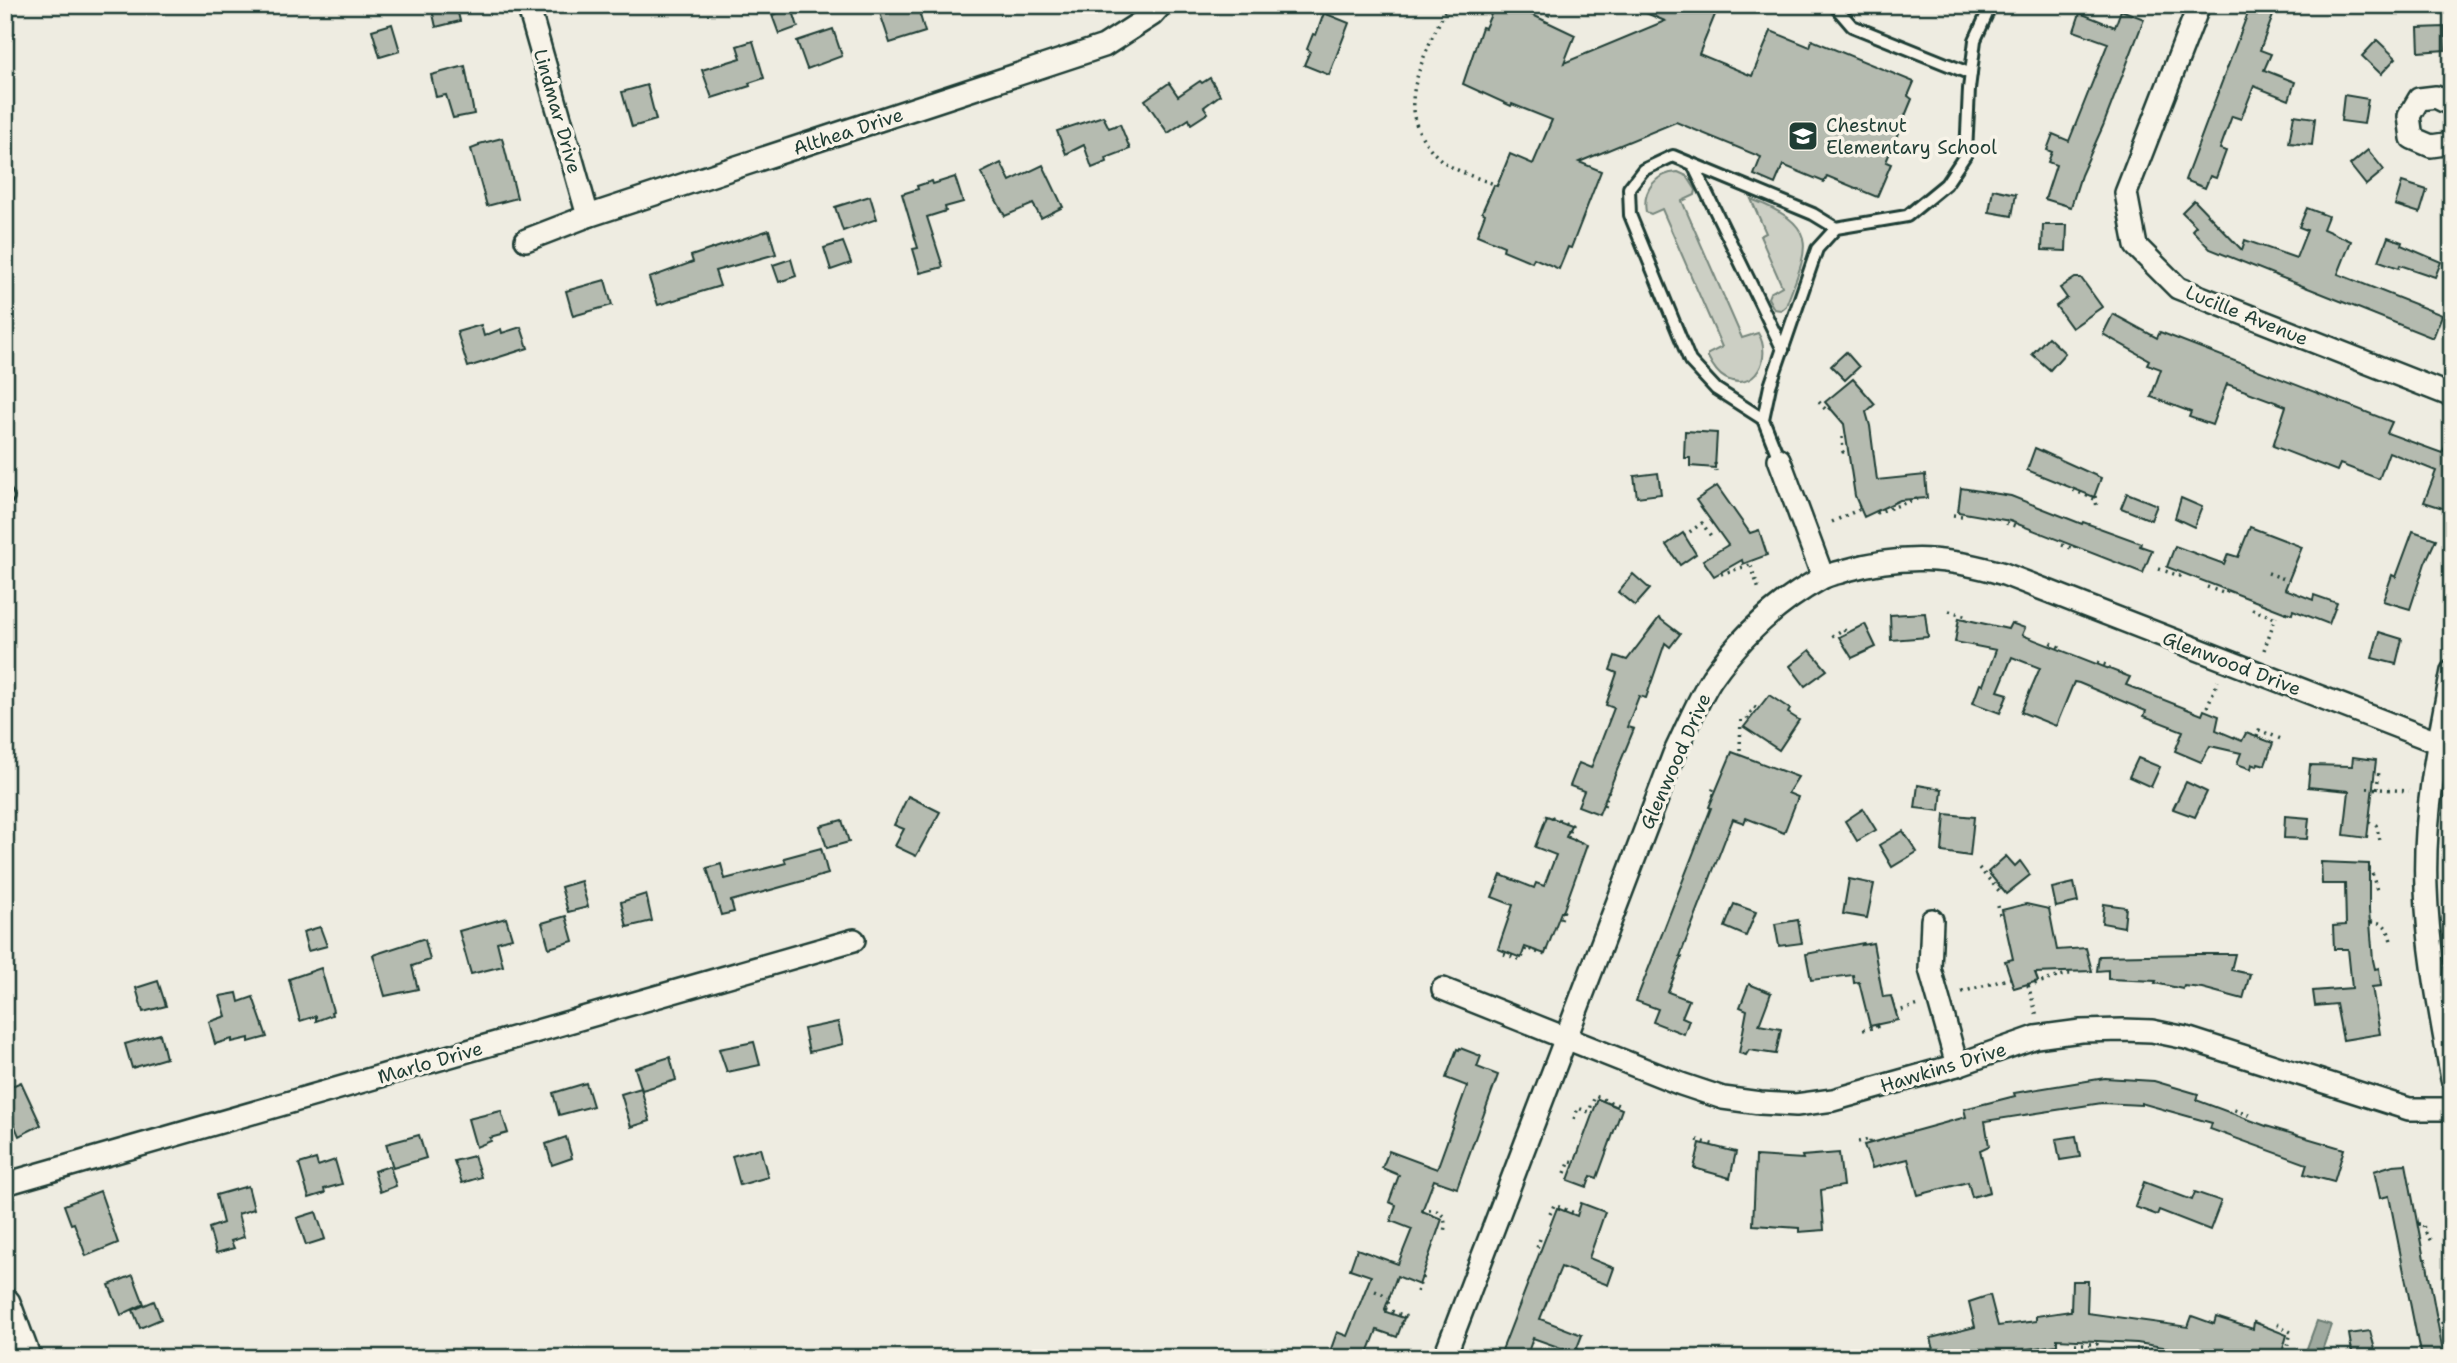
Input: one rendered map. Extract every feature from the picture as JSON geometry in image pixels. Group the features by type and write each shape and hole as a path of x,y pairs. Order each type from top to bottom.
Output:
{"main road":[{"path":"5,1304 25,1358"}],"street":[{"name":"Lindmar Drive","path":"528,5 588,216"},
{"name":"Althea Drive","path":"526,240 588,216 1104,46 1152,15 1161,5"},
{"name":"Lucille Avenue","path":"2199,5 2126,193 2136,246 2178,288 2452,396"},
{"path":"2452,105 2436,97 2419,99 2409,116 2412,138 2431,146 2452,143"},
{"path":"1779,459 1823,577"},
{"name":"Glenwood Drive","path":"1444,1358 1674,754 1712,679 1760,621 1823,577 1873,563 1923,559 1980,566 2445,745"},
{"path":"2452,671 2445,745 2428,812 2426,888 2430,951 2452,1079"},
{"path":"1933,920 1930,969 1957,1065"},
{"name":"Marlo Drive","path":"5,1184 854,940"},
{"name":"Hawkins Drive","path":"1443,989 1681,1084 1723,1098 1759,1103 1796,1105 1833,1100 1957,1065 2036,1037 2081,1031 2152,1031 2186,1038 2409,1109 2452,1109"}],"lane":[{"path":"1834,5 1852,26 1971,74"},
{"path":"1779,459 1763,419 1770,386 1817,249 1836,228 1908,216 1946,184 1965,154 1975,40 1992,5"},
{"path":"1763,419 1716,388 1690,361 1630,215 1629,188 1643,170 1673,156 1813,214 1836,228"},
{"path":"1693,165 1783,350"},
{"path":"5,493 8,497 5,500"}],"path":[{"path":"1448,5 1418,76 1413,102 1415,118 1421,137 1440,159 1464,173 1497,185"},
{"path":"1546,23 1552,5"},
{"path":"1819,402 1826,411 1830,408"},
{"path":"1842,437 1843,452 1848,451"},
{"path":"1715,463 1716,471"},
{"path":"2073,490 2096,498 2097,507"},
{"path":"1875,513 1917,499"},
{"path":"1832,522 1860,509"},
{"path":"1953,515 1962,516 1963,513"},
{"path":"1684,536 1702,523 1711,536"},
{"path":"2006,523 2015,526 2016,523"},
{"path":"2062,545 2074,550 2076,546"},
{"path":"1721,574 1750,565 1759,590"},
{"path":"2160,569 2180,576 2182,573"},
{"path":"2268,573 2287,580"},
{"path":"2207,587 2227,594 2228,590"},
{"path":"2252,609 2276,617 2264,650"},
{"path":"1950,611 1967,616 1966,620"},
{"path":"1832,636 1844,629 1846,634"},
{"path":"2051,643 2059,647 2058,649"},
{"path":"2097,662 2109,666 2109,669"},
{"path":"2207,707 2218,681"},
{"path":"1747,719 1754,707 1759,710"},
{"path":"1740,750 1741,716"},
{"path":"2257,737 2259,730 2281,739"},
{"path":"2377,789 2379,770"},
{"path":"1714,796 1711,794 1715,785"},
{"path":"1604,806 1611,786"},
{"path":"2367,788 2409,791"},
{"path":"1546,817 1547,815 1572,825 1567,836 1585,845"},
{"path":"2369,822 2376,825 2381,844"},
{"path":"1979,868 2001,893"},
{"path":"2369,869 2377,891"},
{"path":"1998,906 2000,915 2003,914"},
{"path":"1561,919 1565,907"},
{"path":"2371,922 2385,925 2391,941"},
{"path":"1504,954 1521,960 1526,948 1545,955 1549,944"},
{"path":"2036,1016 2028,985 2074,974"},
{"path":"1962,992 2011,978"},
{"path":"1895,1012 1919,1005"},
{"path":"1863,1030 1877,1027 1876,1025"},
{"path":"1574,1118 1578,1108 1589,1112 1595,1096 1621,1106 1620,1108"},
{"path":"2230,1113 2232,1109 2251,1116"},
{"path":"1857,1142 1870,1139 1870,1143"},
{"path":"1696,1140 1715,1144 1714,1146"},
{"path":"1565,1173 1570,1161 1575,1162"},
{"path":"1550,1214 1554,1205 1577,1214"},
{"path":"1422,1212 1434,1209 1442,1214 1446,1223 1444,1232"},
{"path":"2418,1224 2423,1224 2432,1243"},
{"path":"1540,1239 1537,1248 1541,1249"},
{"path":"1417,1292 1424,1273"},
{"path":"1375,1291 1390,1297 1386,1309 1405,1316 1401,1329"},
{"path":"2437,1319 2441,1319 2446,1337"},
{"path":"2277,1324 2291,1332 2285,1358"},
{"path":"2075,1343 2097,1344 2097,1340"},
{"path":"2136,1349 2152,1350 2153,1345"},
{"path":"2020,1353 2039,1352 2039,1347"}],"shaded area":[{"path":"1678,172 1687,176 1696,190 1695,195 1682,201 1742,338 1758,333 1762,342 1762,362 1753,377 1745,381 1736,382 1725,378 1711,363 1708,354 1722,347 1662,209 1651,214 1646,212 1646,197 1652,184 1663,176"},
{"path":"1751,199 1789,219 1799,229 1803,240 1800,268 1786,306 1781,310 1774,309 1768,298 1770,293 1782,286 1760,236 1766,233"},
{"path":"2317,1321 2331,1325 2320,1356 2306,1351"}],"building":[{"path":"431,5 456,5 460,21 436,27"},
{"path":"917,5 925,32 890,43 880,13 899,7 900,11"},
{"name":"Chestnut Elementary School","path":"1495,5 1504,5 1517,11 1518,8 1575,35 1564,63 1665,21 1627,5 1719,5 1699,54 1752,76 1771,31 1810,47 1812,40 1914,82 1908,96 1912,99 1886,162 1891,164 1877,197 1827,176 1824,182 1783,165 1775,184 1754,175 1761,157 1676,122 1579,162 1601,171 1571,248 1568,247 1559,269 1534,258 1532,262 1503,250 1504,246 1477,235 1485,214 1482,212 1494,185 1497,186 1510,154 1533,164 1552,120 1512,104 1511,106 1463,84 1482,27 1485,28"},
{"path":"2251,5 2277,5 2260,50 2271,54 2264,70 2295,82 2289,100 2254,86 2241,119 2232,116 2220,149 2226,151 2216,178 2210,176 2205,188 2185,180"},
{"path":"792,8 798,27 779,34 772,15"},
{"path":"2121,10 2144,19 2081,175 2071,207 2045,199 2056,165 2048,162 2052,152 2047,150 2053,134 2069,141 2108,43 2074,31 2080,13 2115,27"},
{"path":"1324,13 1349,23 1329,75 1304,65 1310,51 1307,49 1313,34 1316,35"},
{"path":"392,24 400,51 380,57 372,30"},
{"path":"2444,27 2445,50 2419,52 2418,28"},
{"path":"833,29 842,56 807,69 797,41"},
{"path":"2377,40 2396,58 2381,74 2362,56"},
{"path":"753,41 764,78 749,83 750,86 712,98 702,70 741,58 737,46"},
{"path":"465,66 474,114 453,118 446,95 436,97 431,75"},
{"path":"1210,78 1220,95 1204,107 1208,113 1191,124 1189,119 1168,133 1145,100 1169,83 1178,96 1200,81 1202,83"},
{"path":"647,85 656,120 632,127 622,92"},
{"path":"2344,95 2368,99 2364,124 2341,121"},
{"path":"2294,115 2315,118 2312,145 2289,143"},
{"path":"1103,116 1109,128 1120,124 1130,149 1106,158 1107,162 1092,168 1084,145 1066,154 1057,131"},
{"path":"502,138 517,198 487,206 471,149"},
{"path":"2368,150 2384,170 2366,185 2350,165"},
{"path":"1001,163 1010,181 1043,165 1063,207 1041,218 1033,204 1005,216 981,173"},
{"path":"955,177 963,202 945,207 946,211 927,217 943,267 920,273 913,249 918,248 902,194 932,181 933,184"},
{"path":"2402,182 2427,190 2420,213 2395,205"},
{"path":"1993,189 2016,194 2012,216 1989,212"},
{"path":"870,196 877,219 843,231 835,207"},
{"path":"2194,200 2242,250 2245,240 2296,258 2307,230 2299,227 2307,208 2328,216 2323,229 2351,241 2338,274 2442,315 2433,338 2210,249 2192,230 2196,226 2182,212"},
{"path":"2043,225 2067,225 2066,251 2042,250"},
{"path":"769,230 776,254 715,271 720,286 658,305 649,278 693,262 691,256"},
{"path":"2388,237 2441,262 2435,277 2379,261"},
{"path":"843,242 851,263 831,270 824,248"},
{"path":"791,259 796,276 779,282 773,265"},
{"path":"2075,278 2081,278 2102,307 2072,328 2056,306 2067,298 2060,288"},
{"path":"605,280 612,305 573,316 566,291"},
{"path":"2113,314 2157,338 2160,332 2392,422 2387,433 2442,453 2452,433 2452,511 2424,502 2436,471 2389,452 2379,479 2340,464 2337,471 2273,446 2286,406 2227,384 2212,425 2189,417 2191,412 2151,397 2161,369 2147,364 2149,360 2103,334"},
{"path":"481,325 484,336 501,329 502,333 521,327 528,348 468,367 457,332"},
{"path":"2048,337 2065,353 2050,370 2032,354"},
{"path":"1846,352 1859,367 1845,380 1831,366"},
{"path":"1853,379 1875,404 1866,412 1877,480 1925,475 1927,498 1900,500 1864,517 1855,496 1844,424 1825,402"},
{"path":"1685,431 1717,433 1715,468 1690,466 1690,458 1684,458"},
{"path":"2035,448 2101,478 2094,497 2027,470"},
{"path":"1658,473 1661,494 1637,497 1634,476"},
{"path":"1717,486 1750,533 1759,530 1767,555 1743,564 1742,560 1714,576 1703,560 1728,545 1696,500"},
{"path":"1961,488 2011,496 2082,524 2083,522 2141,543 2140,546 2152,550 2143,573 2010,521 1958,512"},
{"path":"2127,493 2157,505 2151,520 2121,508"},
{"path":"2181,498 2202,507 2194,527 2175,518"},
{"path":"2250,527 2302,547 2285,589 2313,600 2314,595 2337,603 2329,624 2293,610 2292,614 2286,613 2167,567 2175,546 2224,564 2228,554 2238,557"},
{"path":"2413,531 2436,539 2410,609 2383,601 2392,575 2396,577"},
{"path":"1683,533 1696,554 1680,565 1666,545"},
{"path":"1633,574 1650,589 1635,606 1618,592"},
{"path":"1925,613 1928,637 1891,640 1890,615"},
{"path":"1659,618 1680,634 1670,647 1665,643 1646,698 1639,696 1627,727 1634,729 1599,814 1578,806 1584,791 1570,786 1579,763 1591,768 1614,708 1606,705 1617,673 1610,670 1615,656 1627,660"},
{"path":"1959,618 2008,629 2011,623 2025,628 2022,635 2130,677 2126,685 2202,715 2204,710 2219,716 2216,730 2242,741 2246,733 2273,743 2265,765 2252,764 2251,769 2237,764 2241,753 2210,746 2201,762 2175,751 2183,731 2144,716 2146,711 2079,683 2074,682 2056,726 2021,712 2040,668 2012,657 1998,691 2008,694 2000,713 1973,703 1996,650 1955,642"},
{"path":"1865,624 1876,647 1852,658 1839,637"},
{"path":"2379,632 2402,639 2396,664 2372,658"},
{"path":"1810,650 1827,670 1805,686 1790,666"},
{"path":"1769,695 1790,709 1788,713 1799,720 1779,750 1744,727"},
{"path":"1732,752 1798,777 1788,793 1798,797 1784,833 1746,818 1744,823 1733,819 1668,992 1689,1000 1682,1017 1689,1020 1684,1034 1653,1022 1658,1009 1636,1001"},
{"path":"2353,757 2376,760 2367,838 2344,835 2349,791 2308,787 2310,765 2352,766"},
{"path":"2138,758 2160,767 2151,787 2129,777"},
{"path":"2186,782 2207,792 2195,817 2173,809"},
{"path":"1918,785 1942,789 1940,811 1915,808"},
{"path":"908,796 940,812 916,856 895,846 904,829 894,825"},
{"path":"1863,809 1876,830 1857,841 1845,821"},
{"path":"1945,814 1974,817 1970,856 1942,852"},
{"path":"1547,816 1571,825 1566,837 1587,845 1545,954 1525,947 1521,958 1498,949 1513,905 1492,897 1501,875 1534,888 1536,883 1544,886 1556,855 1535,847"},
{"path":"2285,816 2309,818 2307,839 2284,838"},
{"path":"842,820 849,842 827,848 820,826"},
{"path":"1903,831 1917,852 1892,867 1879,845"},
{"path":"821,848 828,874 731,901 734,912 721,915 707,868 721,864 725,879 786,863 784,858"},
{"path":"2006,856 2015,866 2020,861 2030,875 2006,894 1988,872"},
{"path":"2321,862 2369,864 2373,960 2375,969 2379,968 2381,986 2372,987 2380,1034 2343,1040 2336,1004 2315,1006 2313,991 2352,988 2348,949 2334,949 2333,926 2346,925 2345,884 2322,884"},
{"path":"1849,879 1874,884 1867,918 1843,914"},
{"path":"581,881 588,907 568,912 561,887"},
{"path":"2074,883 2078,902 2056,907 2052,888"},
{"path":"646,894 652,921 627,927 621,902"},
{"path":"1734,904 1756,912 1746,936 1725,927"},
{"path":"2026,904 2049,909 2057,950 2086,948 2092,971 2035,973 2038,981 2014,988 2005,961 2013,959 2002,910"},
{"path":"2104,904 2126,907 2124,927 2102,923"},
{"path":"566,916 573,941 549,948 542,923"},
{"path":"506,918 512,938 497,942 503,966 471,974 459,931"},
{"path":"1798,920 1802,943 1779,946 1775,924"},
{"path":"320,927 327,946 308,951 303,932"},
{"path":"425,940 430,960 412,966 418,989 385,996 373,955"},
{"path":"1863,943 1862,945 1873,943 1883,997 1891,996 1898,1020 1870,1026 1859,982 1854,983 1853,975 1811,980 1806,954"},
{"path":"2235,954 2231,970 2250,974 2243,999 2202,988 2184,986 2183,989 2155,983 2156,981 2108,979 2108,970 2097,971 2099,956"},
{"path":"321,968 332,1015 316,1021 316,1016 300,1021 289,979"},
{"path":"158,981 166,1006 143,1012 136,988"},
{"path":"1749,984 1771,993 1759,1025 1781,1029 1776,1054 1749,1050 1746,1055 1739,1053 1747,1010 1740,1007"},
{"path":"237,993 239,1002 253,997 267,1037 249,1042 249,1038 232,1042 232,1039 215,1044 209,1022 226,1016 220,996"},
{"path":"838,1022 843,1044 809,1052 804,1029"},
{"path":"160,1034 166,1058 132,1068 125,1044"},
{"path":"754,1042 760,1065 727,1072 719,1049"},
{"path":"1457,1049 1481,1056 1477,1067 1498,1075 1457,1188 1434,1180 1422,1211 1442,1219 1419,1285 1397,1276 1385,1309 1386,1312 1404,1318 1397,1337 1377,1330 1366,1358 1337,1358 1339,1352 1331,1349 1337,1332 1347,1336 1371,1276 1350,1269 1357,1249 1398,1264 1412,1229 1391,1221 1396,1205 1389,1202 1399,1175 1382,1168 1389,1151 1437,1169 1467,1086 1446,1078"},
{"path":"670,1057 676,1080 642,1090 635,1068"},
{"path":"2105,1078 2154,1081 2198,1094 2196,1100 2266,1126 2344,1149 2334,1182 2304,1174 2307,1164 2210,1129 2212,1123 2141,1103 2102,1103 1985,1121 1989,1146 1980,1150 1990,1192 1972,1197 1968,1182 1918,1195 1908,1159 1872,1168 1864,1145 1966,1117 1964,1109 2015,1096 2014,1093"},
{"path":"21,1082 41,1125 19,1136 5,1107 5,1089"},
{"path":"586,1083 593,1106 559,1115 553,1093"},
{"path":"641,1088 650,1121 631,1127 621,1094"},
{"path":"1598,1099 1622,1109 1597,1178 1591,1176 1587,1187 1568,1180"},
{"path":"501,1111 508,1133 490,1138 491,1141 476,1147 468,1119"},
{"path":"419,1135 426,1158 393,1168 386,1144"},
{"path":"2076,1136 2080,1157 2060,1160 2056,1139"},
{"path":"566,1137 572,1158 552,1165 546,1144"},
{"path":"1700,1143 1736,1152 1730,1178 1694,1168"},
{"path":"760,1148 768,1177 740,1185 732,1156"},
{"path":"1839,1153 1843,1186 1821,1190 1824,1230 1799,1232 1799,1228 1753,1225 1756,1156 1803,1159 1802,1156"},
{"path":"474,1156 481,1177 462,1183 454,1161"},
{"path":"316,1159 318,1166 335,1160 342,1184 324,1189 325,1193 309,1198 299,1164"},
{"path":"2406,1164 2444,1358 2421,1358 2389,1196 2380,1198 2374,1171"},
{"path":"390,1166 396,1186 380,1192 374,1171"},
{"path":"2144,1182 2192,1200 2195,1192 2221,1201 2210,1230 2159,1210 2157,1215 2135,1207"},
{"path":"248,1186 254,1209 238,1214 244,1237 231,1241 234,1248 216,1253 209,1228 223,1223 216,1195"},
{"path":"100,1191 118,1243 86,1256 64,1205"},
{"path":"1581,1203 1605,1212 1589,1258 1614,1268 1608,1285 1561,1267 1540,1319 1582,1335 1575,1353 1533,1338 1526,1358 1499,1358 1557,1208 1577,1216"},
{"path":"316,1212 325,1239 306,1245 297,1218"},
{"path":"133,1275 144,1304 121,1315 109,1285"},
{"path":"2072,1281 2088,1281 2087,1313 2188,1327 2192,1316 2214,1324 2216,1317 2253,1329 2254,1322 2287,1335 2281,1356 2267,1353 2265,1358 2194,1358 2196,1352 2137,1343 2057,1339 2057,1345 2006,1352 2008,1358 1936,1358 1931,1338 1975,1327 1969,1302 1990,1295 1998,1326 2036,1321 2036,1316 2071,1311"},
{"path":"154,1301 161,1319 140,1328 133,1310"},
{"path":"2370,1331 2376,1353 2353,1358 2349,1334"}],"place":[{"name":"Chestnut Elementary School","path":"1803,136"}]}
